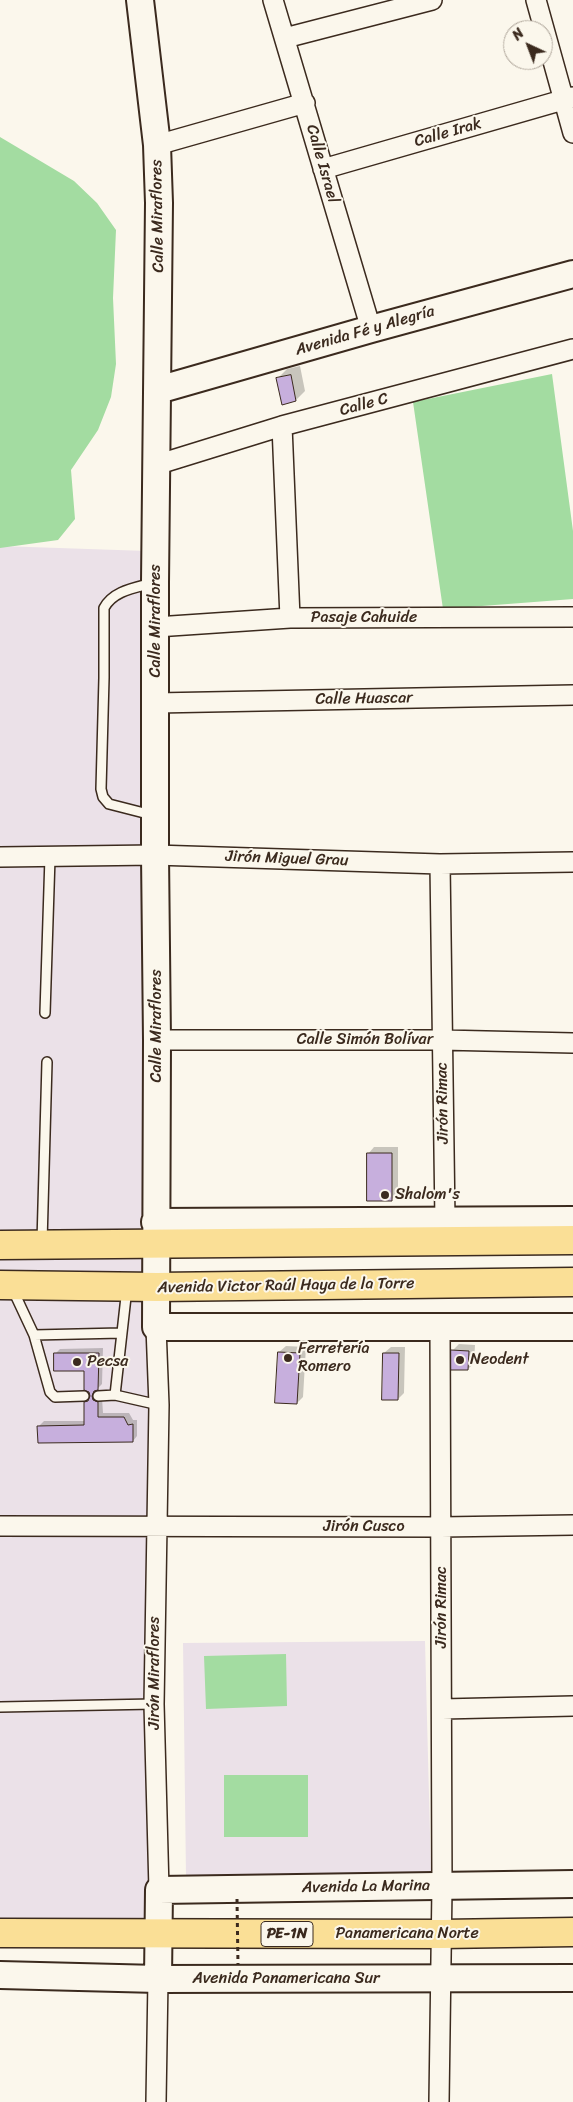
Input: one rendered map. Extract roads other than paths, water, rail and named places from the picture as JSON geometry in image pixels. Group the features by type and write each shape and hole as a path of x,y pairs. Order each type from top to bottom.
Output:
{"main road":[{"name":"Calle Miraflores","path":"140,0 156,145 159,203 155,582 157,1040 155,1233"},
{"name":"Avenida Fé y Alegría","path":"158,390 573,274"},
{"path":"0,1245 42,1245 155,1233 445,1221 573,1220"},
{"path":"155,1233 573,1240"},
{"name":"Jirón Miraflores","path":"155,1233 156,1327"},
{"name":"Avenida Victor Raúl Haya de la Torre","path":"6,1286 157,1287 573,1282"},
{"path":"156,1327 573,1327"},
{"name":"Avenida La Marina","path":"159,1890 573,1884"},
{"name":"Jirón Miraflores","path":"158,1979 159,1890"},
{"name":"Panamericana Norte","path":"0,1933 442,1934 573,1932"},
{"name":"Avenida Panamericana Sur","path":"0,1975 158,1979 573,1978"}],"street":[{"name":"Calle Israel","path":"273,0 371,329"},
{"path":"285,38 402,4 432,0"},
{"path":"536,0 568,98 573,133"},
{"name":"Calle Irak","path":"323,169 568,98"},
{"path":"156,145 305,103"},
{"name":"Calle C","path":"156,464 282,426 573,349"},
{"path":"282,426 290,618"},
{"name":"Pasaje Cahuide","path":"156,627 290,618 573,617"},
{"name":"Calle Huascar","path":"156,703 573,695"},
{"name":"Jirón Miguel Grau","path":"0,857 155,855 440,864 573,862"},
{"name":"Jirón Rimac","path":"440,864 445,1221"},
{"name":"Calle Simón Bolívar","path":"157,1040 442,1040 573,1043"},
{"name":"Jirón Miraflores","path":"156,1327 159,1405 154,1704 159,1890"},
{"name":"Jirón Rimac","path":"438,2102 442,1934 440,1327"},
{"name":"Jirón Cusco","path":"0,1526 441,1527 573,1525"},
{"path":"442,1709 573,1706"},
{"name":"Jirón Miraflores","path":"156,2102 158,1979"}],"lane":[{"path":"155,582 115,595 104,608 101,790 108,804 155,816"},
{"path":"45,1013 50,857"},
{"path":"42,1245 47,1062"},
{"path":"6,1286 34,1335 50,1392 55,1397 84,1396"},
{"path":"114,1395 127,1287"},
{"path":"34,1335 121,1333"},
{"path":"98,1396 114,1395 159,1405"},
{"path":"0,1707 154,1704"}],"place":[{"name":"Shalom's","path":"385,1195"},
{"name":"Ferretería Romero","path":"288,1358"},
{"name":"Neodent","path":"460,1360"},
{"name":"Pecsa","path":"77,1362"}]}
